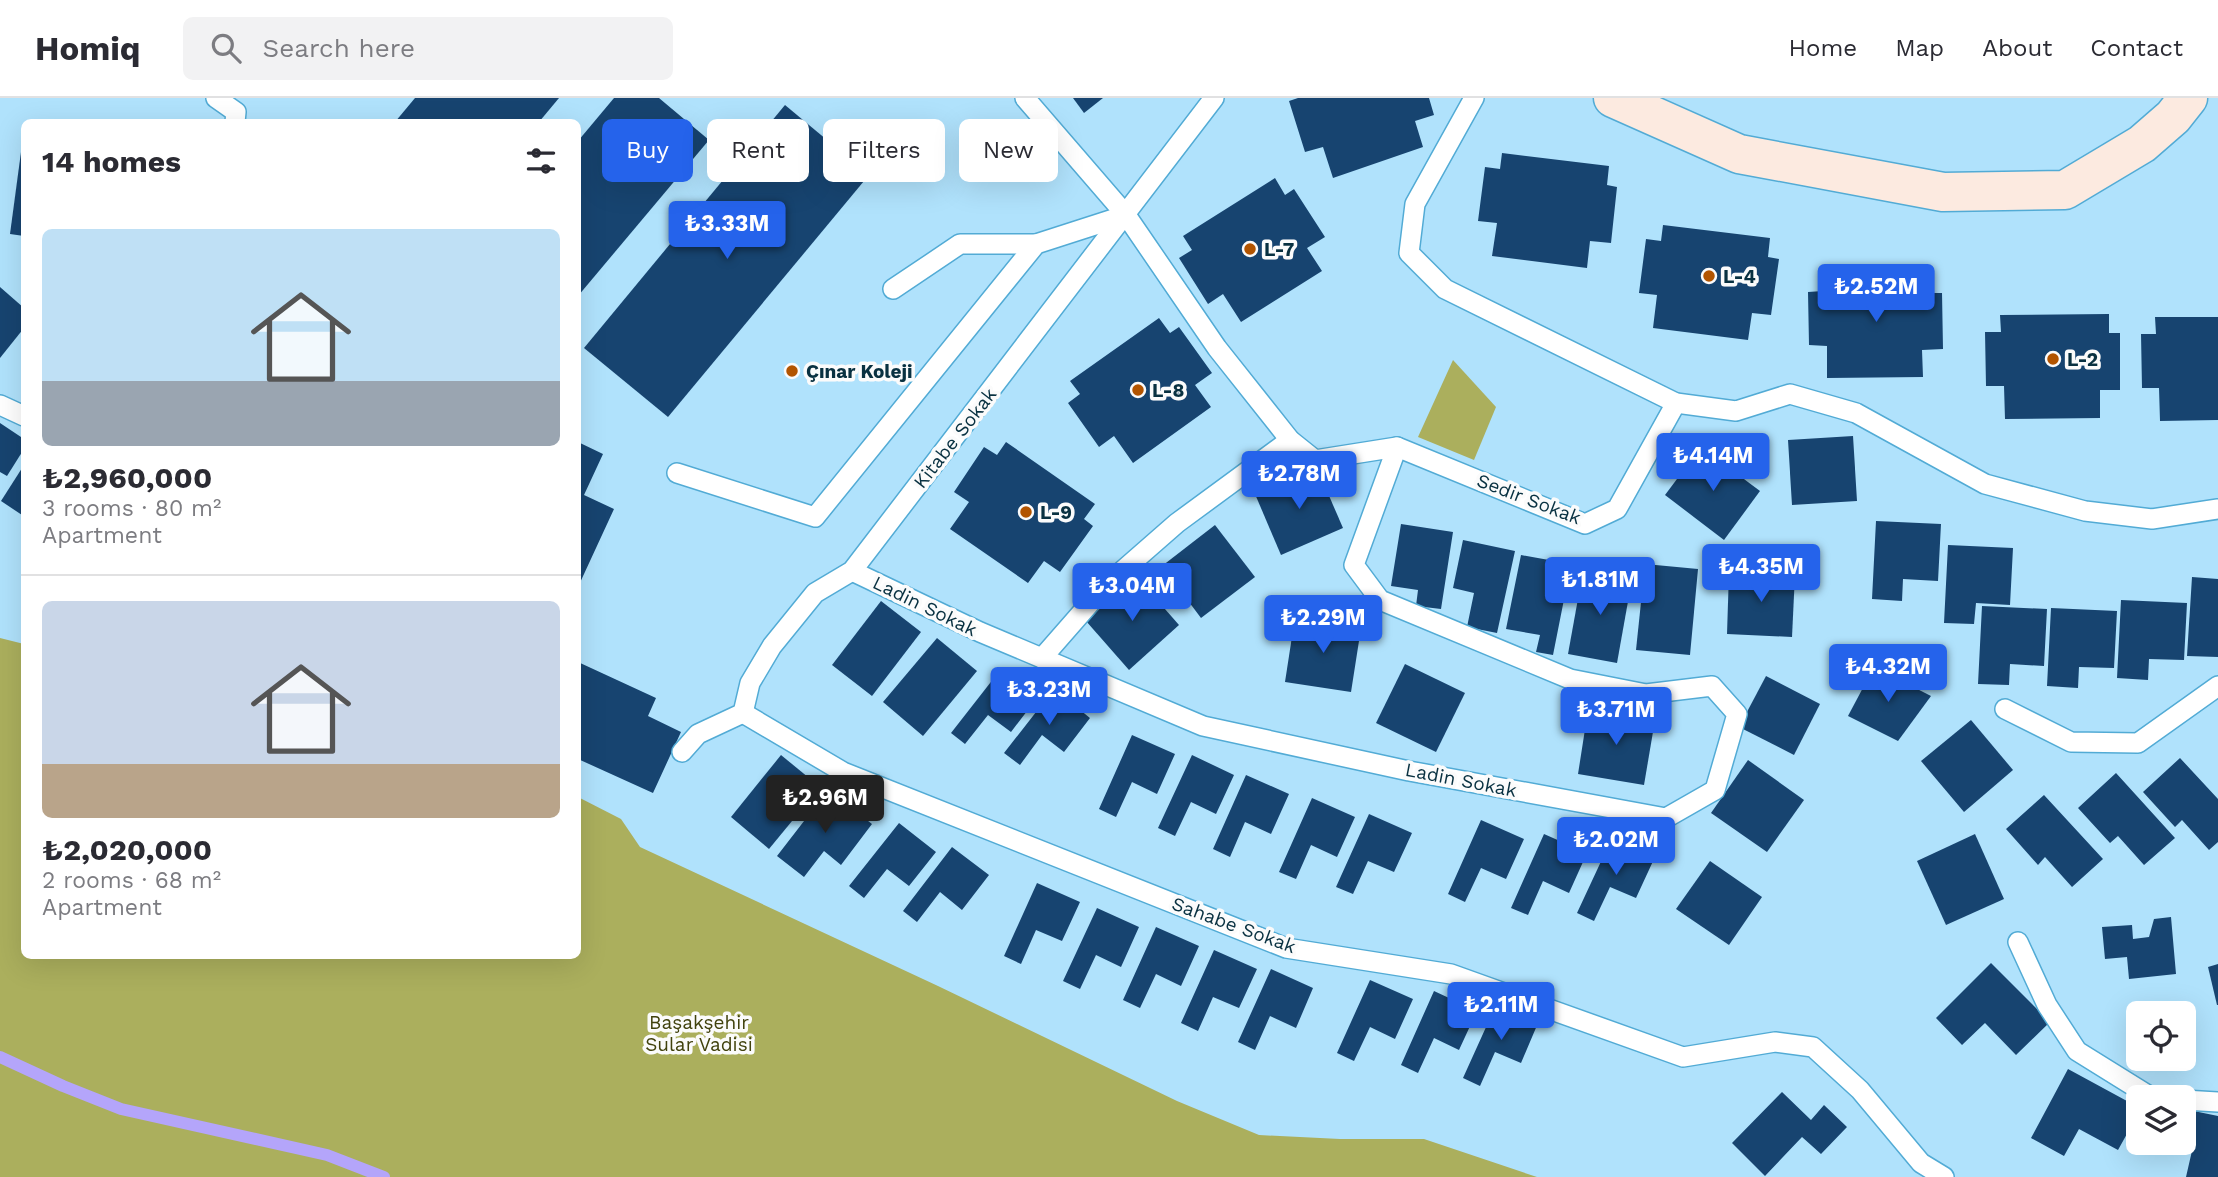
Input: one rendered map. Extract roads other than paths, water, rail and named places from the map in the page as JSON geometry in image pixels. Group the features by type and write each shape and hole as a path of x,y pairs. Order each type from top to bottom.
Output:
{"street":[{"path":"1613,98 1739,154 1943,192 2065,190 2143,144 2174,117 2189,98"}],"lane":[{"path":"216,98 235,117"},
{"path":"1025,98 1126,215 1217,348 1290,440 1315,460 1397,447"},
{"name":"Kitabe Sokak","path":"743,713 750,683 772,646 815,593 852,570 1214,98"},
{"path":"1474,98 1415,204 1409,253 1445,289 1676,402 1736,411 1790,394 1856,413 1985,484 2085,511 2152,519 2218,509"},
{"path":"892,289 960,244 1036,244 1126,215"},
{"path":"677,473 815,517 1036,244"},
{"name":"Sedir Sokak","path":"1397,447 1585,524 1617,509 1676,402"},
{"path":"0,405 21,415"},
{"path":"1042,658 1105,586 1166,532 1290,440"},
{"name":"Ladin Sokak","path":"852,570 980,632 1203,726 1409,771 1666,818 1715,790 1737,714 1712,687 1646,694 1570,680 1380,600 1354,565 1397,447"},
{"path":"2005,709 2071,742 2138,743 2218,686"},
{"path":"682,752 698,733 743,713"},
{"name":"Sahabe Sokak","path":"743,713 843,772 1286,948 1451,974 1683,1058 1775,1042 1813,1047 1860,1090 1921,1163 1944,1177"},
{"path":"2018,942 2047,1005 2077,1051 2132,1085"},
{"path":"2196,1101 2218,1102"}],"waterway":[{"path":"0,1057 121,1109 327,1155 384,1177"}],"place":[{"name":"L-7","path":"1250,249"},
{"name":"L-4","path":"1709,276"},
{"name":"L-2","path":"2053,359"},
{"name":"Çınar Koleji","path":"792,371"},
{"name":"L-8","path":"1138,390"},
{"name":"L-9","path":"1026,512"}],"park label":[{"name":"Başakşehir Sular Vadisi","path":"699,1033"}]}
